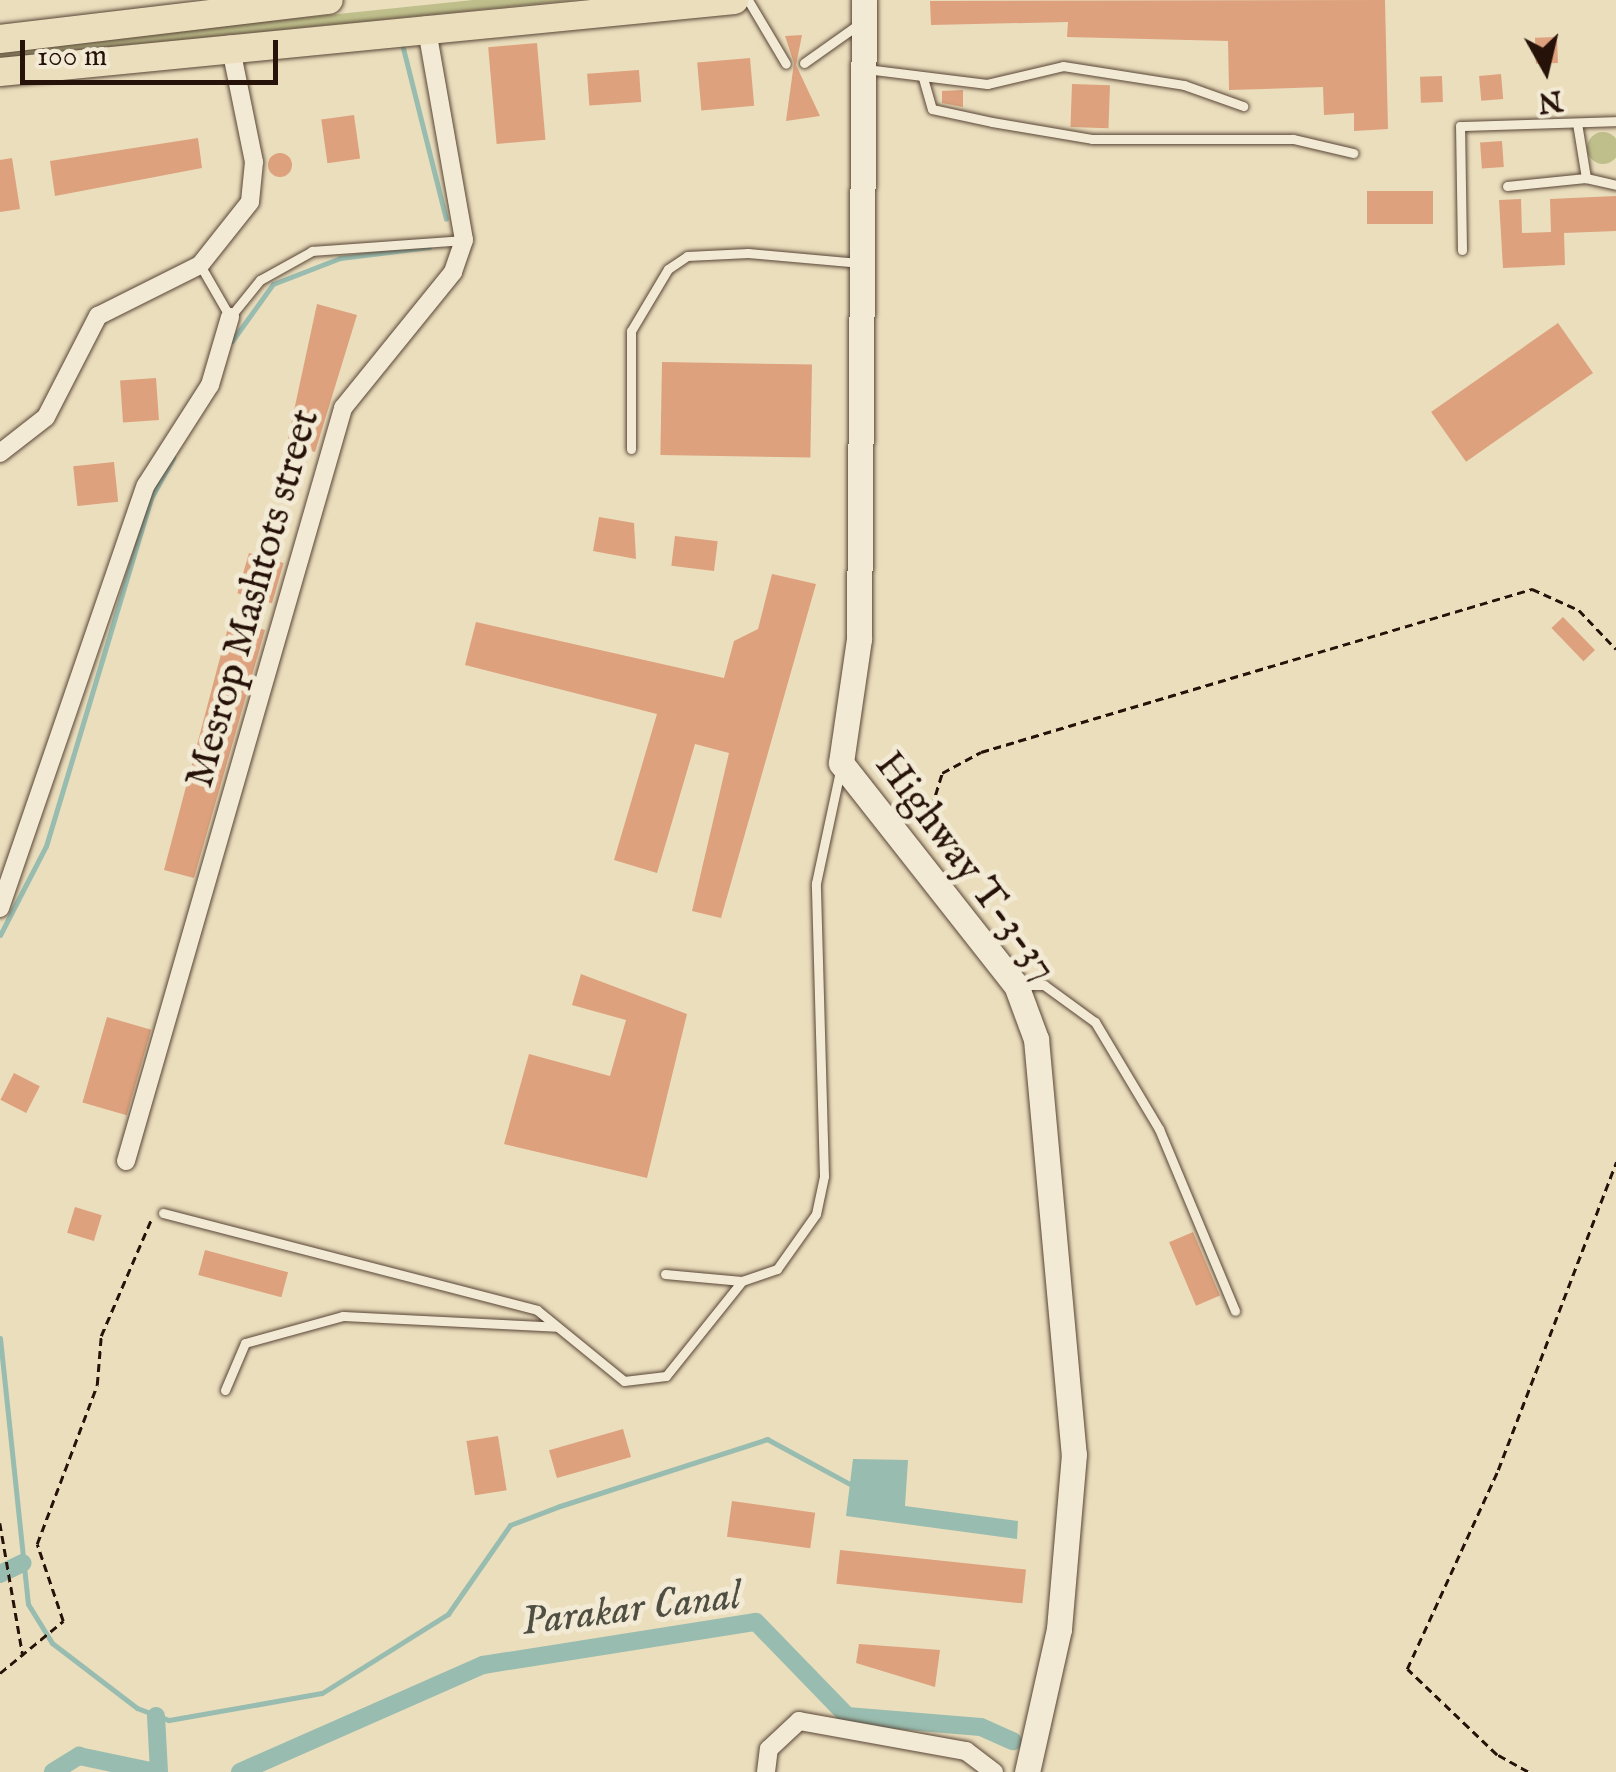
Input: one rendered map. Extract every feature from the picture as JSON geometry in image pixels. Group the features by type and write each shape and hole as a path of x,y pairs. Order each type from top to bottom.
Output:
{"highway":[{"path":"0,39 329,0"},
{"path":"0,72 230,44 734,0"}],"main road":[{"name":"Highway T-3-37","path":"864,10 859,639 841,763 925,863 1016,985 1036,1040 1074,1454 1059,1629 1027,1772"}],"street":[{"path":"426,25 464,240"},
{"path":"0,453 46,417 98,316 200,265 250,202 254,162 230,44"},
{"name":"Mesrop Mashtots street","path":"126,1161 343,408 452,272 464,240"},
{"path":"0,908 146,484 210,385 230,317"},
{"path":"766,1772 769,1749 799,1720 966,1751 994,1772"}],"lane":[{"path":"748,0 786,64"},
{"path":"804,63 864,10"},
{"path":"864,69 987,84 1063,66 1184,84 1243,106"},
{"path":"922,78 932,109 1009,125 1092,139 1293,139 1353,153"},
{"path":"1462,250 1460,126 1616,121"},
{"path":"1577,124 1586,178"},
{"path":"1507,186 1586,178 1616,185"},
{"path":"200,265 230,317 260,280 312,251 464,240"},
{"path":"631,450 631,330 668,269 687,256 748,253 862,263"},
{"path":"163,1212 537,1310 624,1382 652,1382 742,1282 792,1258 824,1176 816,883 841,763"},
{"path":"1016,985 1044,985 1095,1022 1160,1129 1236,1311"},
{"path":"665,1274 742,1282"},
{"path":"225,1390 245,1343 343,1316 557,1327"}],"path":[{"path":"925,863 928,797 942,773 981,752 1532,589 1578,610 1616,649"},
{"path":"1528,1772 1496,1755 1407,1669 1498,1470 1616,1162"},
{"path":"0,1673 24,1658 58,1624 38,1564 42,1527 97,1386 101,1336 135,1273 145,1224 163,1212"},
{"path":"0,1523 24,1658"}],"green space":[{"path":"473,0 576,0 0,58 0,49"},
{"path":"1603,132 1614,137 1619,148 1614,159 1603,164 1592,159 1587,148 1592,137"}],"water":[{"path":"853,1459 908,1460 905,1506 1018,1521 1017,1539 846,1516"}],"building":[{"path":"1385,0 1388,129 1354,131 1354,113 1324,115 1323,87 1229,90 1228,41 1067,37 1068,22 931,25 930,1"},
{"path":"802,35 796,65 820,116 786,121 794,63 785,36"},
{"path":"1557,37 1558,63 1536,64 1535,38"},
{"path":"537,43 545,140 497,144 488,47"},
{"path":"750,58 754,106 701,110 697,63"},
{"path":"639,70 641,102 589,106 587,74"},
{"path":"1501,74 1503,99 1481,101 1479,76"},
{"path":"1442,76 1443,102 1421,103 1420,77"},
{"path":"1072,84 1110,85 1108,128 1070,127"},
{"path":"963,90 963,107 942,103 942,91"},
{"path":"354,115 360,159 327,163 321,120"},
{"path":"198,138 202,168 55,196 50,161"},
{"path":"1502,141 1504,167 1482,168 1480,143"},
{"path":"280,153 292,165 280,177 268,165"},
{"path":"12,158 20,209 0,212 0,160"},
{"path":"1367,191 1433,191 1433,224 1367,224"},
{"path":"1616,196 1616,231 1564,233 1565,265 1503,268 1499,200 1521,199 1522,233 1551,232 1550,199"},
{"path":"317,304 357,315 315,452 287,443"},
{"path":"1558,323 1593,373 1466,462 1431,412"},
{"path":"662,362 812,365 810,458 660,455"},
{"path":"156,378 159,420 123,422 120,381"},
{"path":"114,462 118,502 77,506 73,466"},
{"path":"599,517 634,523 636,559 593,551"},
{"path":"675,536 718,541 714,571 671,566"},
{"path":"249,553 284,563 272,603 237,593"},
{"path":"772,574 816,584 721,918 692,911 729,753 695,744 657,873 614,860 657,714 465,665 476,622 724,678 734,641 758,629"},
{"path":"1563,617 1595,650 1583,661 1551,628"},
{"path":"230,620 265,630 194,878 164,870"},
{"path":"581,974 687,1014 647,1178 504,1144 529,1054 610,1076 626,1020 572,1005"},
{"path":"107,1017 151,1030 127,1115 82,1103"},
{"path":"14,1073 40,1086 26,1113 0,1100"},
{"path":"75,1207 102,1215 94,1241 67,1233"},
{"path":"1193,1232 1220,1296 1196,1306 1169,1242"},
{"path":"205,1250 288,1272 281,1297 198,1275"},
{"path":"623,1429 631,1457 557,1478 549,1450"},
{"path":"498,1436 507,1490 475,1495 466,1441"},
{"path":"732,1501 815,1513 810,1548 727,1537"},
{"path":"840,1550 1026,1570 1022,1603 836,1584"},
{"path":"859,1644 940,1650 935,1687 856,1663"}],"waterway":[{"path":"403,48 446,219"},
{"path":"232,341 273,284 340,258 429,247"},
{"path":"0,935 46,846 151,498 173,458"},
{"path":"0,1338 28,1604 52,1643 137,1708 169,1720 322,1693 448,1614 510,1525 560,1506 767,1439 850,1484"},
{"path":"0,1574 23,1563"},
{"name":"Parakar Canal","path":"240,1772 483,1665 756,1622 847,1716 981,1727 1013,1741"},
{"path":"156,1716 159,1772"},
{"name":"Parakar Canal","path":"53,1772 79,1756 155,1772"}]}
